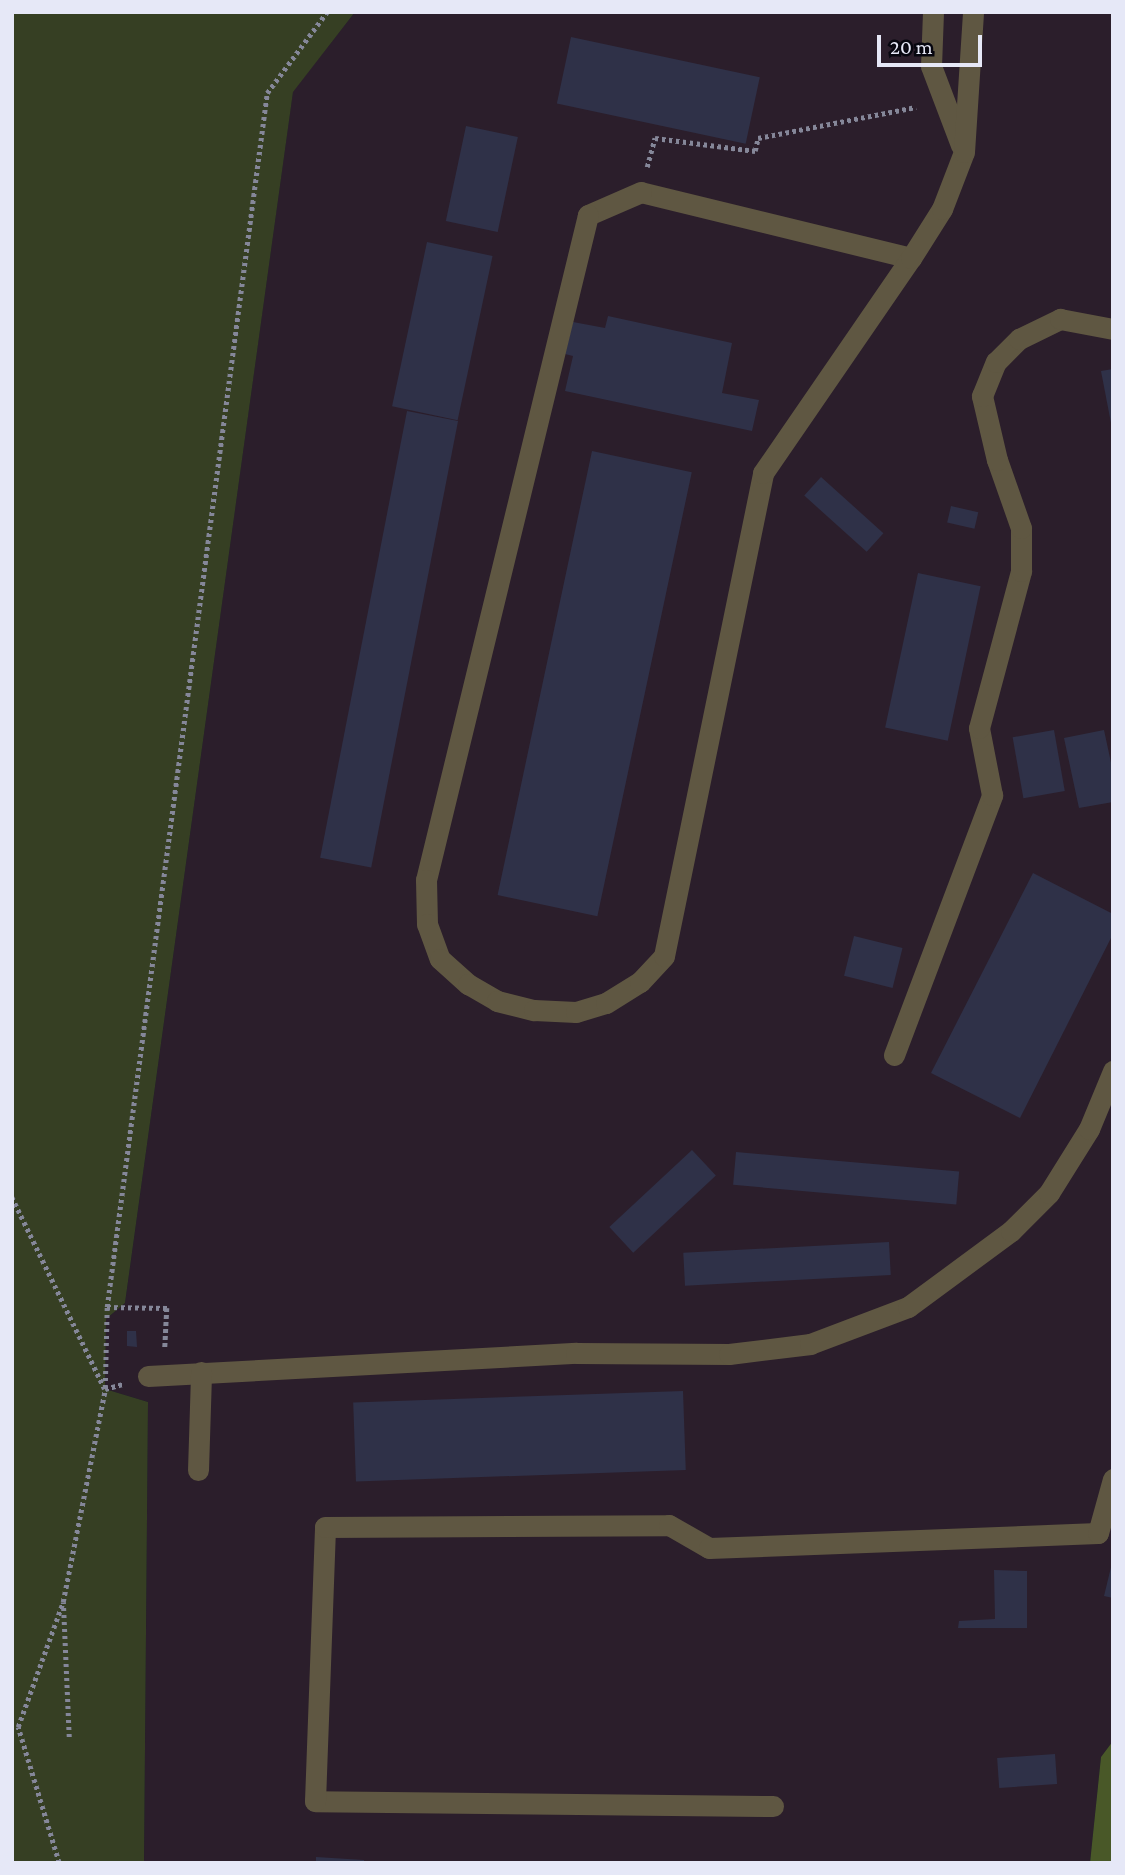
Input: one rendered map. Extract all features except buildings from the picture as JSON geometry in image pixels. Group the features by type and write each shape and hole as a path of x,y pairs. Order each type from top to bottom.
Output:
{"lane":[{"path":"933,12 931,66 964,152"},
{"path":"911,258 641,192 588,215 426,880 427,924 440,959 468,984 497,1001 534,1010 576,1012 606,1003 640,982 664,956 763,473 911,258 942,209 964,152 973,12"},
{"path":"894,1055 992,795 978,728 1021,571 1021,528 997,460 982,396 996,362 1019,339 1060,319 1113,329"},
{"path":"156,1375 576,1353 729,1354 810,1344 857,1329 908,1307 1011,1231 1049,1193 1089,1129 1113,1071"},
{"path":"198,1471 201,1372"},
{"path":"773,1806 315,1801 325,1527 669,1525 709,1548 1098,1533 1113,1479"}],"path":[{"path":"59,1863 18,1727 64,1602 105,1389 107,1307 267,93 327,12"},
{"path":"641,192 655,138 755,151 758,138 944,101"},
{"path":"12,1197 105,1389"},
{"path":"105,1389 156,1375 167,1308 107,1307"},
{"path":"64,1602 69,1737"}],"shaded area":[{"path":"355,12 1113,12 1113,1741 1101,1757 1090,1863 144,1863 148,1402 105,1389 106,1319 125,1303 293,91"}],"green space":[{"path":"12,12 355,12 293,92 125,1303 106,1319 105,1389 148,1402 144,1863 12,1863"},
{"path":"1113,1741 1113,1863 1090,1863 1101,1757"}]}
